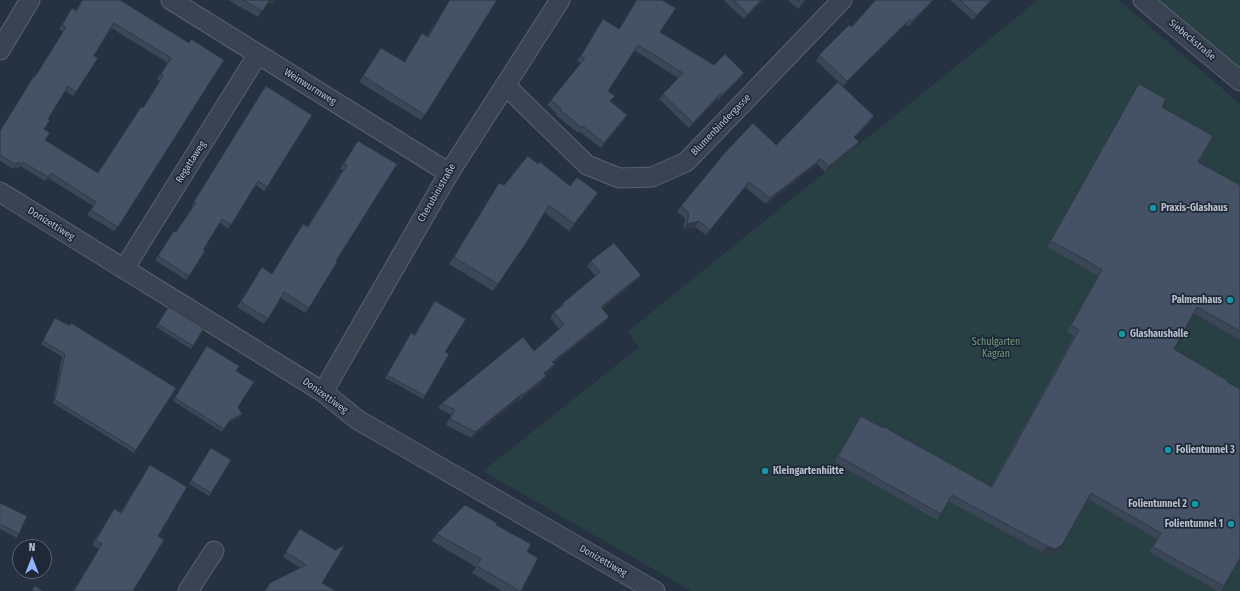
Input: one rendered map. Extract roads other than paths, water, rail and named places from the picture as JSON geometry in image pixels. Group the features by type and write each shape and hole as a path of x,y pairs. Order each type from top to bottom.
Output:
{"street":[{"path":"0,50 30,0"},
{"name":"Weinwurmweg","path":"171,0 449,173"},
{"name":"Cherubinistraße","path":"323,392 449,173 560,0"},
{"name":"Blumenbindergasse","path":"505,85 587,165 619,178 652,177 686,162 842,0"},
{"name":"Siebeckstraße","path":"1143,0 1240,81"},
{"name":"Regattaweg","path":"124,269 258,54"},
{"name":"Donizettiweg","path":"0,192 323,392 358,420 655,591"},
{"path":"188,591 214,551"}],"place":[{"name":"Praxis-Glashaus","path":"1153,208"},
{"name":"Palmenhaus","path":"1230,300"},
{"name":"Glashaushalle","path":"1122,334"},
{"name":"Folientunnel 3","path":"1168,450"},
{"name":"Kleingartenhütte","path":"765,471"},
{"name":"Folientunnel 2","path":"1195,504"},
{"name":"Folientunnel 1","path":"1231,524"}],"park label":[{"name":"Schulgarten Kagran","path":"996,348"}]}
